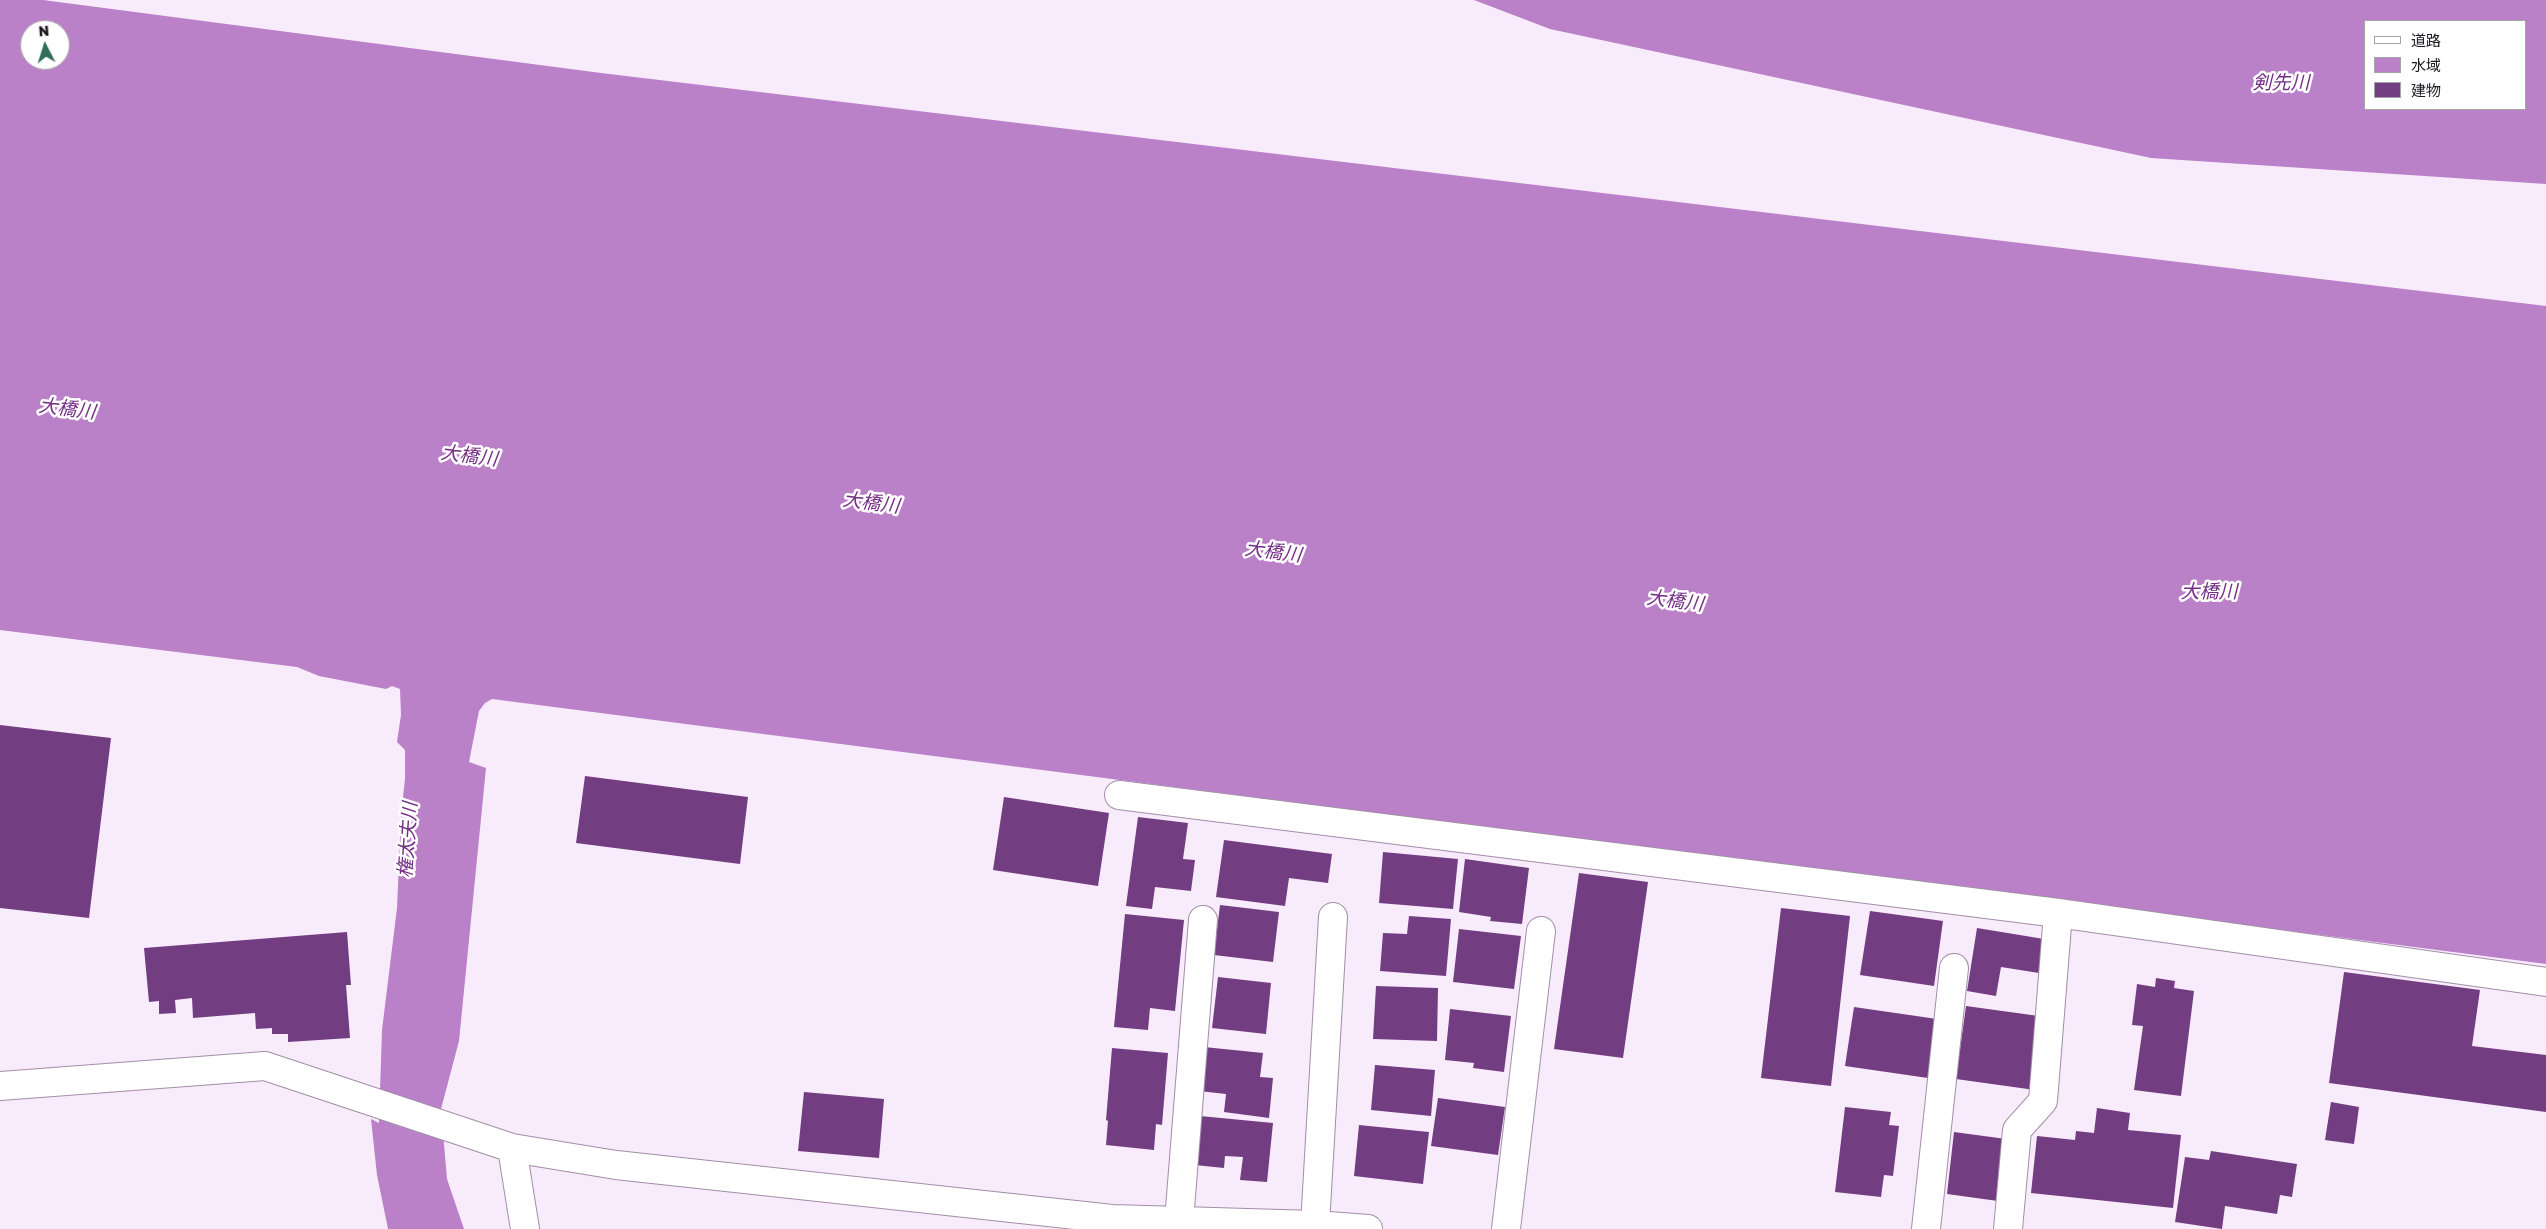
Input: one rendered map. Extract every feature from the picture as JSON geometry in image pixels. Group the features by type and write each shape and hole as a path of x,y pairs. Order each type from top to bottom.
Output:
{"street":[{"path":"1119,795 2058,913 2546,982"},
{"path":"2008,1229 2017,1130 2043,1101 2058,913"},
{"path":"1315,1225 1332,917"},
{"path":"1179,1221 1204,920"},
{"path":"1506,1229 1542,931"},
{"path":"1926,1229 1954,968"},
{"path":"0,1086 265,1066 512,1148 616,1165 1112,1224 1179,1221 1315,1225 1351,1229"},
{"path":"512,1148 524,1229"}],"water":[{"name":"大橋川","path":"0,0 43,0 601,73 2546,306 2546,964 492,699 485,703 479,711 469,762 486,768 459,1041 441,1109 447,1179 464,1229 388,1229 377,1175 371,1119 379,1123 382,1030 397,908 401,816 405,779 405,750 397,742 401,715 400,689 392,686 386,689 319,676 297,667 0,630"},
{"name":"剣先川","path":"1474,0 2546,0 2546,184 2151,158 1550,29"}],"building":[{"path":"0,725 111,738 89,918 0,908"},
{"path":"585,776 748,797 740,864 576,843"},
{"path":"1004,797 1109,813 1098,886 993,870"},
{"path":"1138,817 1188,823 1183,859 1195,860 1191,891 1155,887 1152,909 1126,906"},
{"path":"1224,840 1332,854 1328,883 1289,878 1285,906 1216,897"},
{"path":"1383,852 1458,859 1453,909 1379,903"},
{"path":"1465,859 1529,868 1522,924 1490,921 1491,917 1459,912"},
{"path":"1579,873 1648,882 1623,1058 1554,1049"},
{"path":"1220,905 1279,912 1273,962 1214,955"},
{"path":"1781,908 1850,916 1831,1086 1761,1078"},
{"path":"1870,911 1943,921 1934,986 1860,975"},
{"path":"1125,914 1184,920 1175,1011 1150,1008 1148,1030 1114,1027"},
{"path":"1409,916 1451,919 1446,976 1380,971 1383,933 1407,934"},
{"path":"1977,928 2044,939 2039,973 2001,967 1996,996 1967,991"},
{"path":"1459,929 1521,936 1514,989 1453,982"},
{"path":"347,932 351,985 346,985 350,1038 288,1042 288,1034 272,1034 272,1028 256,1029 255,1013 193,1018 192,998 175,1000 176,1013 159,1014 159,1001 149,1002 144,948"},
{"path":"2344,972 2480,990 2472,1046 2546,1055 2546,1112 2329,1083"},
{"path":"1218,977 1271,983 1266,1034 1212,1028"},
{"path":"2156,978 2175,981 2174,988 2194,991 2181,1096 2134,1090 2143,1026 2132,1025 2137,984 2155,987"},
{"path":"1376,986 1438,988 1437,1041 1373,1039"},
{"path":"1966,1006 2046,1017 2035,1090 1956,1079"},
{"path":"1854,1007 1937,1019 1928,1078 1845,1066"},
{"path":"1450,1009 1511,1016 1504,1072 1473,1068 1474,1063 1445,1060"},
{"path":"1204,1047 1263,1053 1260,1077 1273,1078 1269,1118 1224,1112 1226,1094 1199,1091"},
{"path":"1112,1048 1168,1053 1162,1125 1156,1124 1154,1150 1106,1145 1108,1121 1106,1120"},
{"path":"1375,1065 1435,1070 1431,1116 1371,1110"},
{"path":"804,1092 884,1099 879,1158 798,1151"},
{"path":"1438,1098 1505,1107 1498,1155 1431,1146"},
{"path":"2331,1102 2359,1107 2354,1144 2325,1140"},
{"path":"1845,1107 1891,1112 1889,1125 1899,1126 1893,1176 1884,1175 1881,1197 1835,1192"},
{"path":"2097,1108 2130,1113 2128,1130 2181,1135 2173,1208 2031,1193 2037,1136 2075,1140 2076,1131 2094,1133"},
{"path":"1200,1116 1273,1123 1267,1182 1240,1180 1243,1157 1225,1156 1224,1168 1195,1165"},
{"path":"1359,1125 1429,1132 1423,1184 1354,1176"},
{"path":"1954,1132 2006,1139 1998,1201 1947,1194"},
{"path":"2211,1151 2297,1164 2292,1197 2280,1195 2277,1214 2225,1206 2222,1229 2175,1222 2185,1157 2209,1160"}],"water label":[{"name":"権太夫川","path":"408,840"}]}
